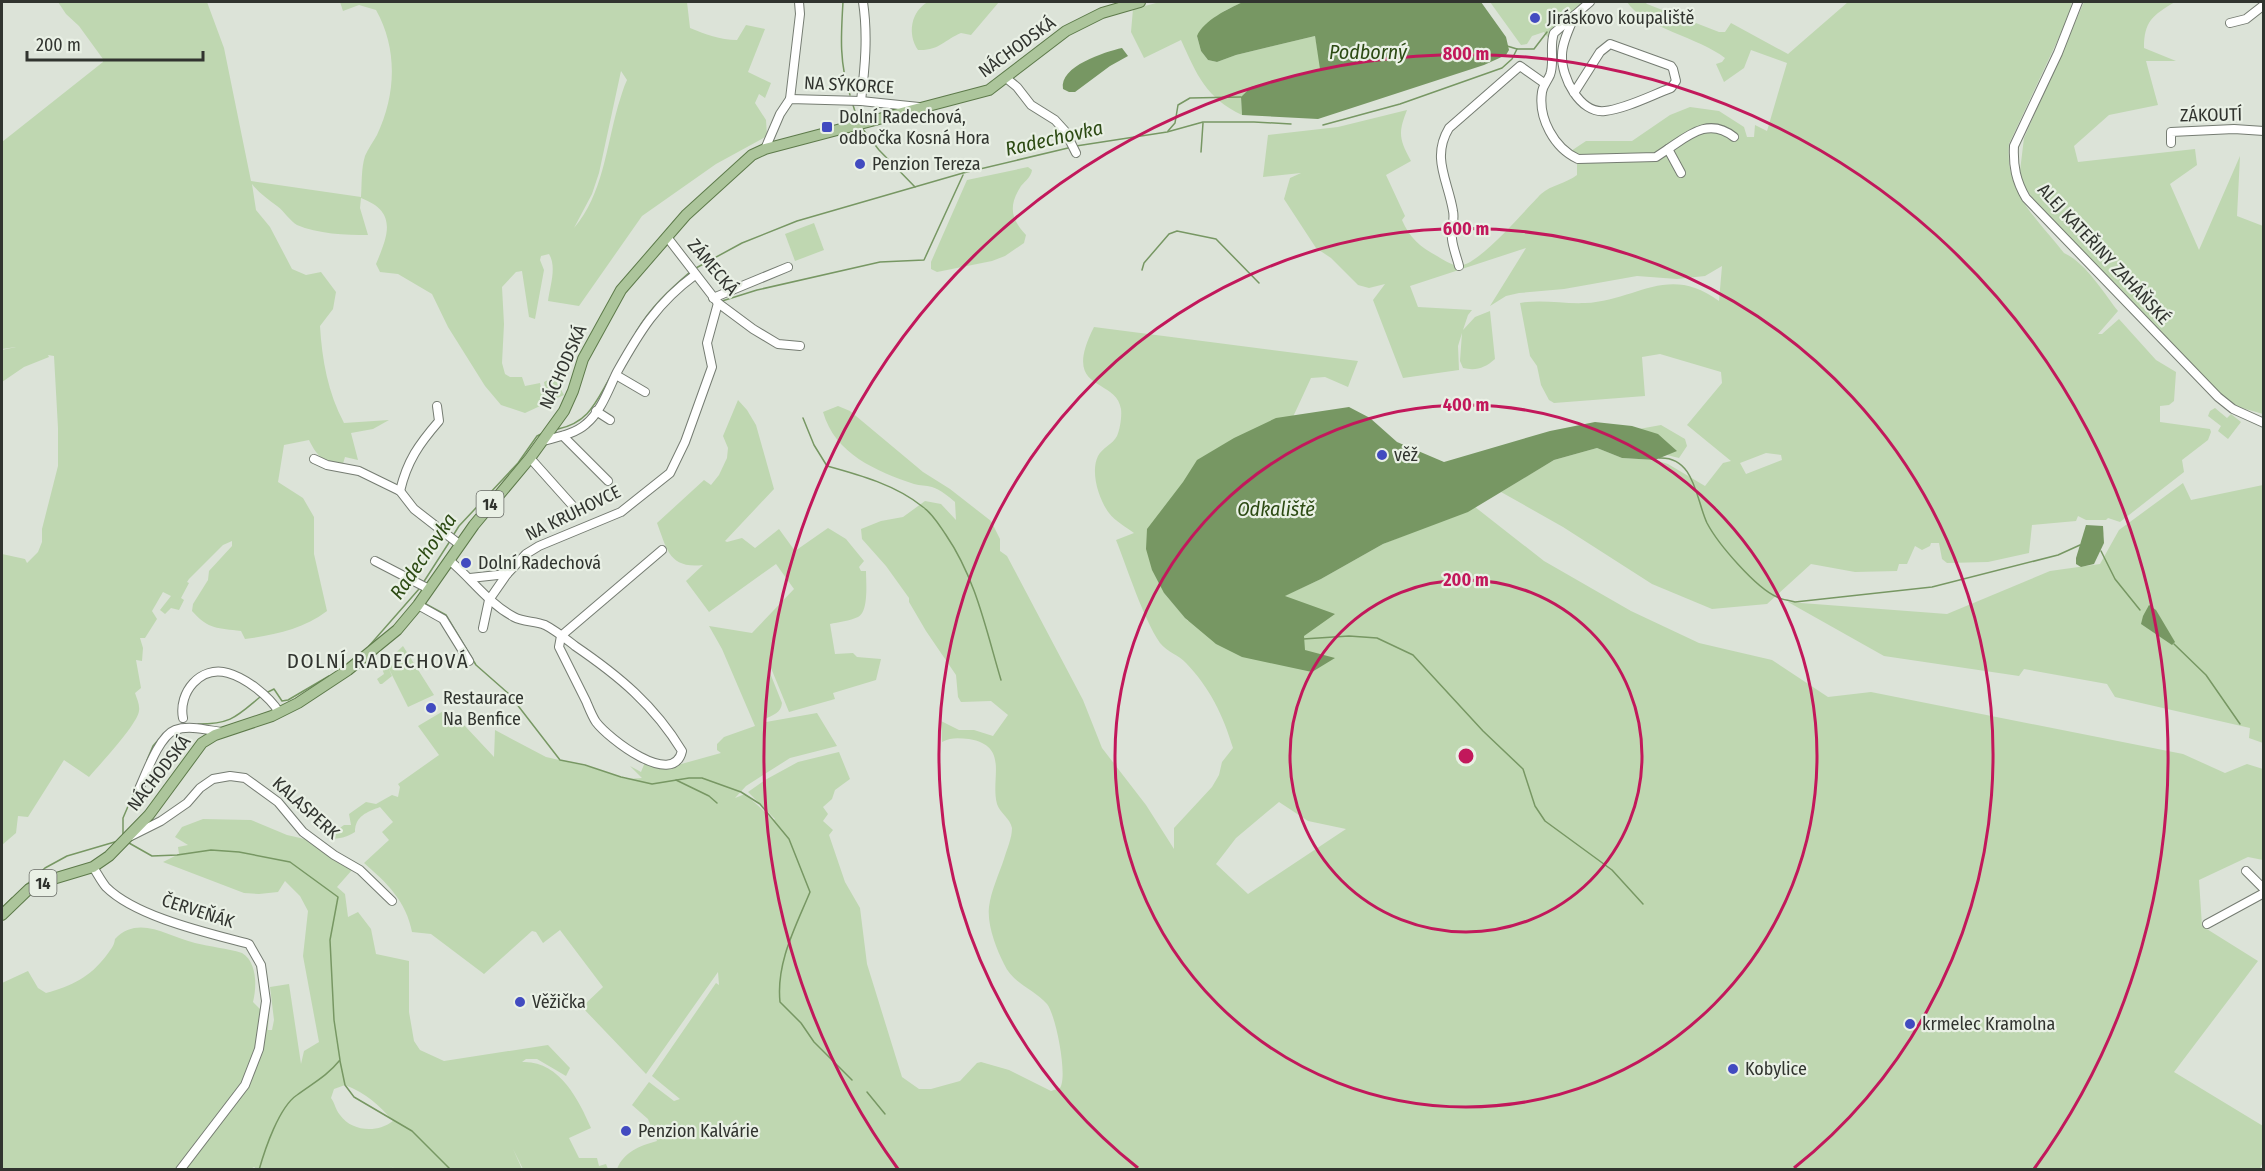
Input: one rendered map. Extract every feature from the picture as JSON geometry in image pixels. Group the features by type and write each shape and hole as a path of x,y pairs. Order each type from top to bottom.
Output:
{"main road":[{"name":"NÁCHODSKÁ","path":"93,867 109,856 149,815 202,743 221,732 279,712 319,689 371,652 397,630 418,605 459,544 530,458 564,411 583,359 621,290 686,215 752,155 765,149 989,90 1066,31 1109,10 1140,2"},
{"name":"14","path":"2,915 29,889 93,867"}],"street":[{"path":"790,99 800,14 799,2"},
{"path":"861,101 866,64 867,22 863,2"},
{"path":"1590,2 1554,33 1550,75 1544,83 1541,107 1543,118 1551,135 1571,155 1582,159 1656,157 1695,131 1711,128 1724,129 1734,137"},
{"name":"ALEJ KATEŘINY ZAHÁŇSKÉ","path":"2078,2 2058,53 2014,146 2016,181 2026,198 2218,397 2233,409 2264,423"},
{"path":"2230,23 2246,19 2264,5"},
{"path":"1574,93 1600,52 1610,44 1666,64 1674,69 1676,81 1671,88 1610,111 1596,111 1589,108 1574,93 1562,58 1562,51 1575,15"},
{"path":"1459,266 1452,240 1454,213 1443,173 1440,151 1444,137 1449,128 1521,66 1544,83"},
{"path":"1006,78 1017,87 1031,105 1055,120 1065,131 1074,149"},
{"name":"NA SÝKORCE","path":"765,149 780,114 790,99 861,101 927,107"},
{"name":"ZÁKOUTÍ","path":"2171,143 2171,132 2234,129 2264,131"},
{"path":"1668,149 1681,173"},
{"name":"ZÁMECKÁ","path":"667,237 715,301 778,344 801,346"},
{"path":"715,301 788,267"},
{"path":"543,441 563,436 586,424 596,411 636,337 650,317 672,291 694,275"},
{"name":"NA KRUHOVCE","path":"483,628 489,600 507,574 526,554 539,546 621,512 670,473 685,442 712,367 707,343 715,301"},
{"path":"616,375 645,392"},
{"path":"400,491 405,468 439,421 437,406"},
{"path":"596,411 610,420"},
{"path":"563,436 608,481"},
{"path":"530,458 572,505"},
{"path":"314,459 327,465 358,471 400,491 414,509 459,544"},
{"path":"449,560 470,578 489,600 515,617 546,626 561,636 629,685 643,699 682,751 675,763 662,765 644,760 596,723 559,647 561,636 662,550"},
{"path":"375,561 429,589"},
{"path":"470,578 507,574"},
{"path":"418,605 443,619 469,661"},
{"path":"183,718 181,706 188,689 199,677 213,672 227,673 265,694 279,712"},
{"path":"140,789 165,737 174,730 189,728 221,732"},
{"name":"KALASPERK","path":"130,836 161,821 187,803 200,788 213,779 230,776 245,778 278,802 303,832 334,855 360,870 392,901"},
{"name":"ČERVEŇÁK","path":"93,867 106,886 132,906 214,935 249,944 261,965 266,1001 260,1049 244,1085 180,1170"},
{"path":"2207,924 2264,891 2246,871"}],"shaded area":[{"path":"58,2 207,2 224,48 251,181 361,197 365,156 377,135 388,104 392,72 391,56 388,40 376,10 359,5 343,11 340,2 687,2 690,28 707,34 737,40 746,25 765,29 748,72 771,83 765,98 759,94 755,103 766,120 767,136 716,164 642,216 579,306 548,301 553,271 549,254 541,256 540,260 544,270 535,319 529,317 522,271 516,272 502,287 504,324 502,363 505,374 510,377 522,377 525,386 540,383 541,388 545,387 544,382 554,377 564,395 525,413 501,405 485,386 448,327 432,294 398,274 380,272 376,264 384,243 387,225 381,210 361,198 360,208 368,235 322,232 294,223 252,184 256,210 270,227 292,269 306,275 321,272 336,292 333,309 320,326 327,376 344,423 389,420 373,429 351,433 358,460 345,457 342,467 322,458 309,440 284,445 278,482 303,498 314,517 314,554 327,611 288,630 245,639 241,631 214,627 204,622 192,611 193,604 208,580 209,571 232,546 232,541 223,545 189,579 179,610 171,608 165,614 160,610 171,596 163,592 152,611 157,619 145,638 140,638 143,648 142,661 136,660 141,688 135,693 139,711 125,735 89,777 64,760 28,817 18,816 16,833 2,845 2,554 25,559 27,563 38,552 58,466 58,428 54,356 48,355 49,357 24,367 2,382 2,350 16,347 2,349 2,142 103,62 79,26 66,14","holes":["621,71 627,80 618,106 598,186 584,215 574,228 592,194 599,173"]},
{"path":"928,2 999,2 971,35 961,33 931,49 918,50 913,37 912,23 918,11"},
{"path":"1160,2 1243,2 1224,11 1197,36 1201,51 1208,60 1217,62 1236,55 1315,36 1321,70 1290,78 1241,97 1242,115 1211,93 1198,75 1181,40 1144,58 1131,32 1133,9"},
{"name":"Jiráskovo koupaliště","path":"1490,2 1588,2 1549,39 1544,32 1532,36 1527,44 1521,45"},
{"path":"1627,2 1645,2 1719,32 1725,32 1731,23 1788,54 1848,2 2072,2 2069,16 2009,144 2012,177 2017,191 2033,216 2064,253 2087,271 2118,311 2098,334 2102,334 2119,319 2156,360 2176,372 2174,401 2169,405 2160,406 2160,422 2210,429 2208,440 2182,460 2184,472 2120,522 2108,518 2106,520 2086,520 2078,516 2076,521 2032,525 2029,553 1988,562 1947,563 1942,559 1939,543 1931,543 1922,550 1915,546 1907,564 1899,564 1897,571 1855,572 1811,564 1767,604 1712,609 1652,584 1563,527 1501,492 1554,460 1597,448 1622,458 1655,460 1668,464 1705,486 1723,463 1731,461 1687,425 1722,383 1721,372 1660,354 1642,357 1645,396 1554,403 1549,400 1541,385 1537,366 1530,356 1520,303 1603,301 1668,284 1684,285 1701,290 1719,301 1722,266 1705,276 1677,279 1637,276 1564,289 1519,293 1506,296 1490,306 1526,248 1410,286 1418,307 1472,310 1463,330 1475,317 1490,311 1495,359 1480,368 1463,368 1460,361 1462,333 1458,346 1459,370 1403,378 1373,300 1385,284 1369,288 1358,285 1331,258 1316,248 1284,199 1290,178 1301,173 1263,177 1268,135 1338,127 1407,110 1401,136 1411,161 1386,175 1405,216 1402,220 1416,241 1446,261 1462,265 1470,262 1491,246 1541,194 1577,175 1577,159 1571,151 1586,141 1632,141 1670,115 1690,107 1719,111 1744,127 1747,137 1754,137 1755,125 1767,131 1787,63 1751,50 1744,68 1724,82 1716,64 1725,58 1635,11","holes":["1766,453 1781,455 1782,460 1746,474 1740,463"]},
{"path":"2084,2 2175,2 2151,20 2144,39 2144,48 2176,61 2146,61 2158,105 2109,115 2074,146 2078,162 2195,149 2197,165 2170,184 2199,250 2240,156 2237,216 2263,226 2263,414 2235,406 2216,389 2035,202 2023,184 2020,171 2024,138"},
{"path":"1028,167 1032,170 1017,193 1013,206 1014,218 1026,235 1024,243 1005,256 992,261 937,272 931,269 931,262 967,180"},
{"path":"814,223 824,250 795,261 785,234"},
{"path":"1094,327 1358,361 1348,387 1325,377 1311,378 1286,432 1164,593 1188,621 1284,596 1321,579 1383,544 1475,507 1544,561 1631,611 1699,643 1772,660 1828,697 1871,692 2183,754 2225,773 2247,764 2263,769 2263,860 2248,857 2199,880 2202,926 2258,961 2174,1072 2263,1126 2263,1162 2259,1170 617,1169 624,1158 633,1151 657,1141 648,1119 632,1105 649,1082 674,1101 680,1099 652,1076 716,983 719,985 718,972 646,1074 582,1007 603,987 560,930 543,943 536,932 532,931 484,974 431,934 412,932 405,911 394,893 364,863 389,840 382,832 393,822 380,807 359,818 355,832 352,834 333,839 330,839 330,835 344,825 351,825 349,814 366,802 376,804 392,795 398,797 400,787 398,784 439,755 418,726 445,710 448,715 465,726 494,757 495,730 546,757 590,767 626,779 642,778 630,766 641,772 645,762 674,766 721,753 717,750 717,744 724,737 755,726 722,649 709,626 752,633 794,589 776,564 709,612 686,581 703,565 683,564 676,560 667,549 657,523 704,480 711,485 719,475 727,458 728,448 723,436 738,400 756,425 774,489 725,541 742,538 755,548 779,529 795,551 828,528 846,539 864,561 859,567 861,571 866,571 866,596 862,614 830,624 835,654 853,653 857,657 881,659 876,680 833,693 835,699 789,712 771,668 768,668 782,703 774,715 765,719 766,722 817,713 837,746 790,758 746,786 735,798 745,794 774,820 748,792 798,762 839,752 850,779 835,790 832,799 823,807 828,814 823,821 833,830 829,835 845,882 860,908 867,964 902,1077 919,1089 931,1089 960,1081 977,1063 981,1062 1009,1070 1051,1091 1060,1088 1063,1072 1062,1059 1050,1010 1042,999 1008,971 991,929 990,901 1012,828 997,804 994,756 990,748 969,739 958,738 942,742 941,721 959,730 974,730 993,736 1008,715 991,701 961,702 958,697 956,675 926,631 909,602 909,598 886,566 862,539 861,529 881,521 903,517 925,501 941,504 956,520 955,502 935,488 916,485 900,479 859,459 837,439 823,412 838,406 850,411 923,472 950,489 991,521 1000,539 1000,551 1007,556 1083,700 1102,748 1146,805 1174,849 1174,828 1212,787 1219,775 1222,762 1233,748 1225,724 1209,692 1183,660 1163,646 1154,633 1116,540 1134,533 1114,519 1105,507 1097,486 1095,470 1098,456 1117,436 1121,409 1117,399 1110,392 1086,374 1083,363 1085,348","holes":["1279,802 1308,821 1346,829 1248,894 1216,864 1236,838"]},
{"path":"2215,408 2227,418 2231,414 2241,422 2228,439 2218,431 2221,426 2208,416"},
{"path":"1661,425 1685,439 1687,446 1679,458 1667,455 1638,457 1639,429"},
{"path":"2183,483 2191,500 2263,485 2263,743 2249,738 2250,728 2115,697 2107,684 2024,669 2019,676 1884,656 1788,602 1947,614 2050,571 2100,564 2119,530"},
{"path":"403,646 434,695 408,707 388,667 392,676 382,684 377,679 384,674 382,668 387,666 386,662"},
{"path":"203,819 251,820 287,835 309,840 352,870 337,887 345,894 348,917 358,912 371,929 376,954 409,961 409,1012 414,1041 420,1050 444,1061 548,1045 570,1068 566,1076 537,1059 526,1059 522,1062 535,1063 547,1068 566,1084 574,1094 591,1128 569,1138 579,1158 597,1158 599,1166 606,1164 608,1169 523,1169 513,1149 522,1169 397,1170 387,1164 395,1169 258,1170 254,1167 249,1170 2,1170 2,983 28,971 38,988 46,993 64,987 94,970 110,950 115,939 124,932 134,928 154,929 195,943 242,953 251,962 255,975 253,1002 261,1010 269,1010 268,1030 272,1030 274,1020 270,987 289,984 301,1064 304,1051 319,1042 303,956 308,911 300,896 285,881 278,892 244,893 163,862 179,854 178,847 188,845 175,837 182,827","holes":["345,1085 372,1100 393,1121 373,1129 358,1128 345,1121 338,1113 331,1098 334,1089"]}],"water":[{"name":"Podborný","path":"1243,2 1481,2 1506,37 1509,50 1506,55 1484,65 1318,119 1242,115 1241,97 1251,87 1320,69 1315,36 1236,55 1217,62 1208,60 1201,51 1197,36 1200,30 1217,16"},
{"path":"1122,48 1128,56 1110,66 1075,92 1063,89 1068,73 1075,67 1085,61"},
{"name":"Odkaliště","path":"1349,407 1370,418 1397,442 1444,462 1550,431 1595,422 1632,426 1658,434 1677,451 1655,460 1622,458 1597,448 1554,460 1468,512 1383,544 1321,579 1285,596 1335,614 1304,636 1305,650 1335,658 1312,672 1242,657 1216,644 1185,618 1164,593 1152,570 1146,549 1147,529 1197,460 1234,438 1276,418"},
{"path":"2086,525 2103,526 2104,543 2094,564 2081,567 2076,564 2076,558"},
{"path":"2149,605 2156,610 2175,642 2172,645 2141,624"}],"waterway":[{"path":"843,2 842,60 850,95"},
{"name":"Radechovka","path":"1507,46 1517,49 1534,49 1547,32"},
{"name":"Radechovka","path":"1323,125 1400,104 1502,68 1512,59 1517,49"},
{"path":"1168,131 1175,123 1178,105 1190,98 1241,97"},
{"path":"853,105 857,118"},
{"name":"Radechovka","path":"1076,146 1167,132 1203,122 1291,124"},
{"path":"1201,152 1203,123"},
{"path":"862,128 879,150 915,187"},
{"name":"Radechovka","path":"696,268 742,243 797,221 963,173 1068,148"},
{"path":"722,301 757,290 880,262 924,260 963,175"},
{"path":"1142,270 1144,263 1169,234 1177,231 1216,239 1259,283"},
{"name":"Radechovka","path":"636,332 660,300 690,272"},
{"name":"Radechovka","path":"558,429 569,426 585,416 611,376"},
{"path":"803,418 814,445 827,466 889,487 912,499 936,520 956,552 973,587 1001,680"},
{"name":"Radechovka","path":"454,534 518,463 537,436 543,433"},
{"path":"1659,458 1671,459 1687,472 1707,523 1738,564 1768,592 1779,598 1795,602 1932,587 2058,555 2080,545"},
{"name":"Radechovka","path":"423,583 450,541"},
{"path":"2101,551 2115,579 2140,610"},
{"name":"Radechovka","path":"369,646 419,589"},
{"path":"424,603 446,615 476,665 509,694 560,760 652,784 702,778 741,792 760,804 789,839 810,892 784,960 780,1002 801,1023 814,1042 852,1080"},
{"path":"1303,639 1349,636 1377,638 1413,655 1483,731 1523,769 1535,806 1545,821 1612,870 1643,904"},
{"path":"2174,644 2206,675 2240,724"},
{"name":"Radechovka","path":"341,669 358,655"},
{"name":"Radechovka","path":"266,693 274,689 282,701 288,700 329,676"},
{"name":"Radechovka","path":"198,724 226,721 245,710 260,697"},
{"name":"Radechovka","path":"147,760 159,739"},
{"path":"676,780 709,796 717,803"},
{"name":"Radechovka","path":"123,834 123,818 135,790"},
{"name":"Radechovka","path":"26,885 45,868 67,856 118,841"},
{"path":"129,843 152,856 211,850 239,852 290,862 338,897 330,940 334,1020 340,1060 325,1075 290,1101 284,1109 269,1140 259,1170"},
{"name":"Radechovka","path":"2,908 12,898"},
{"path":"340,1061 345,1085 354,1097 412,1131 451,1170"},
{"path":"867,1092 885,1114"}],"place":[{"name":"Jiráskovo koupaliště","path":"1535,18"},
{"name":"Dolní Radechová, odbočka Kosná Hora","path":"827,127"},
{"name":"Penzion Tereza","path":"860,164"},
{"name":"věž","path":"1382,455"},
{"name":"Dolní Radechová","path":"466,563"},
{"name":"Restaurace Na Benfice","path":"431,708"},
{"name":"Věžička","path":"520,1002"},
{"name":"krmelec Kramolna","path":"1910,1024"},
{"name":"Kobylice","path":"1733,1069"},
{"name":"Penzion Kalvárie","path":"626,1131"}],"district":[{"name":"DOLNÍ RADECHOVÁ","path":"378,661"}]}
